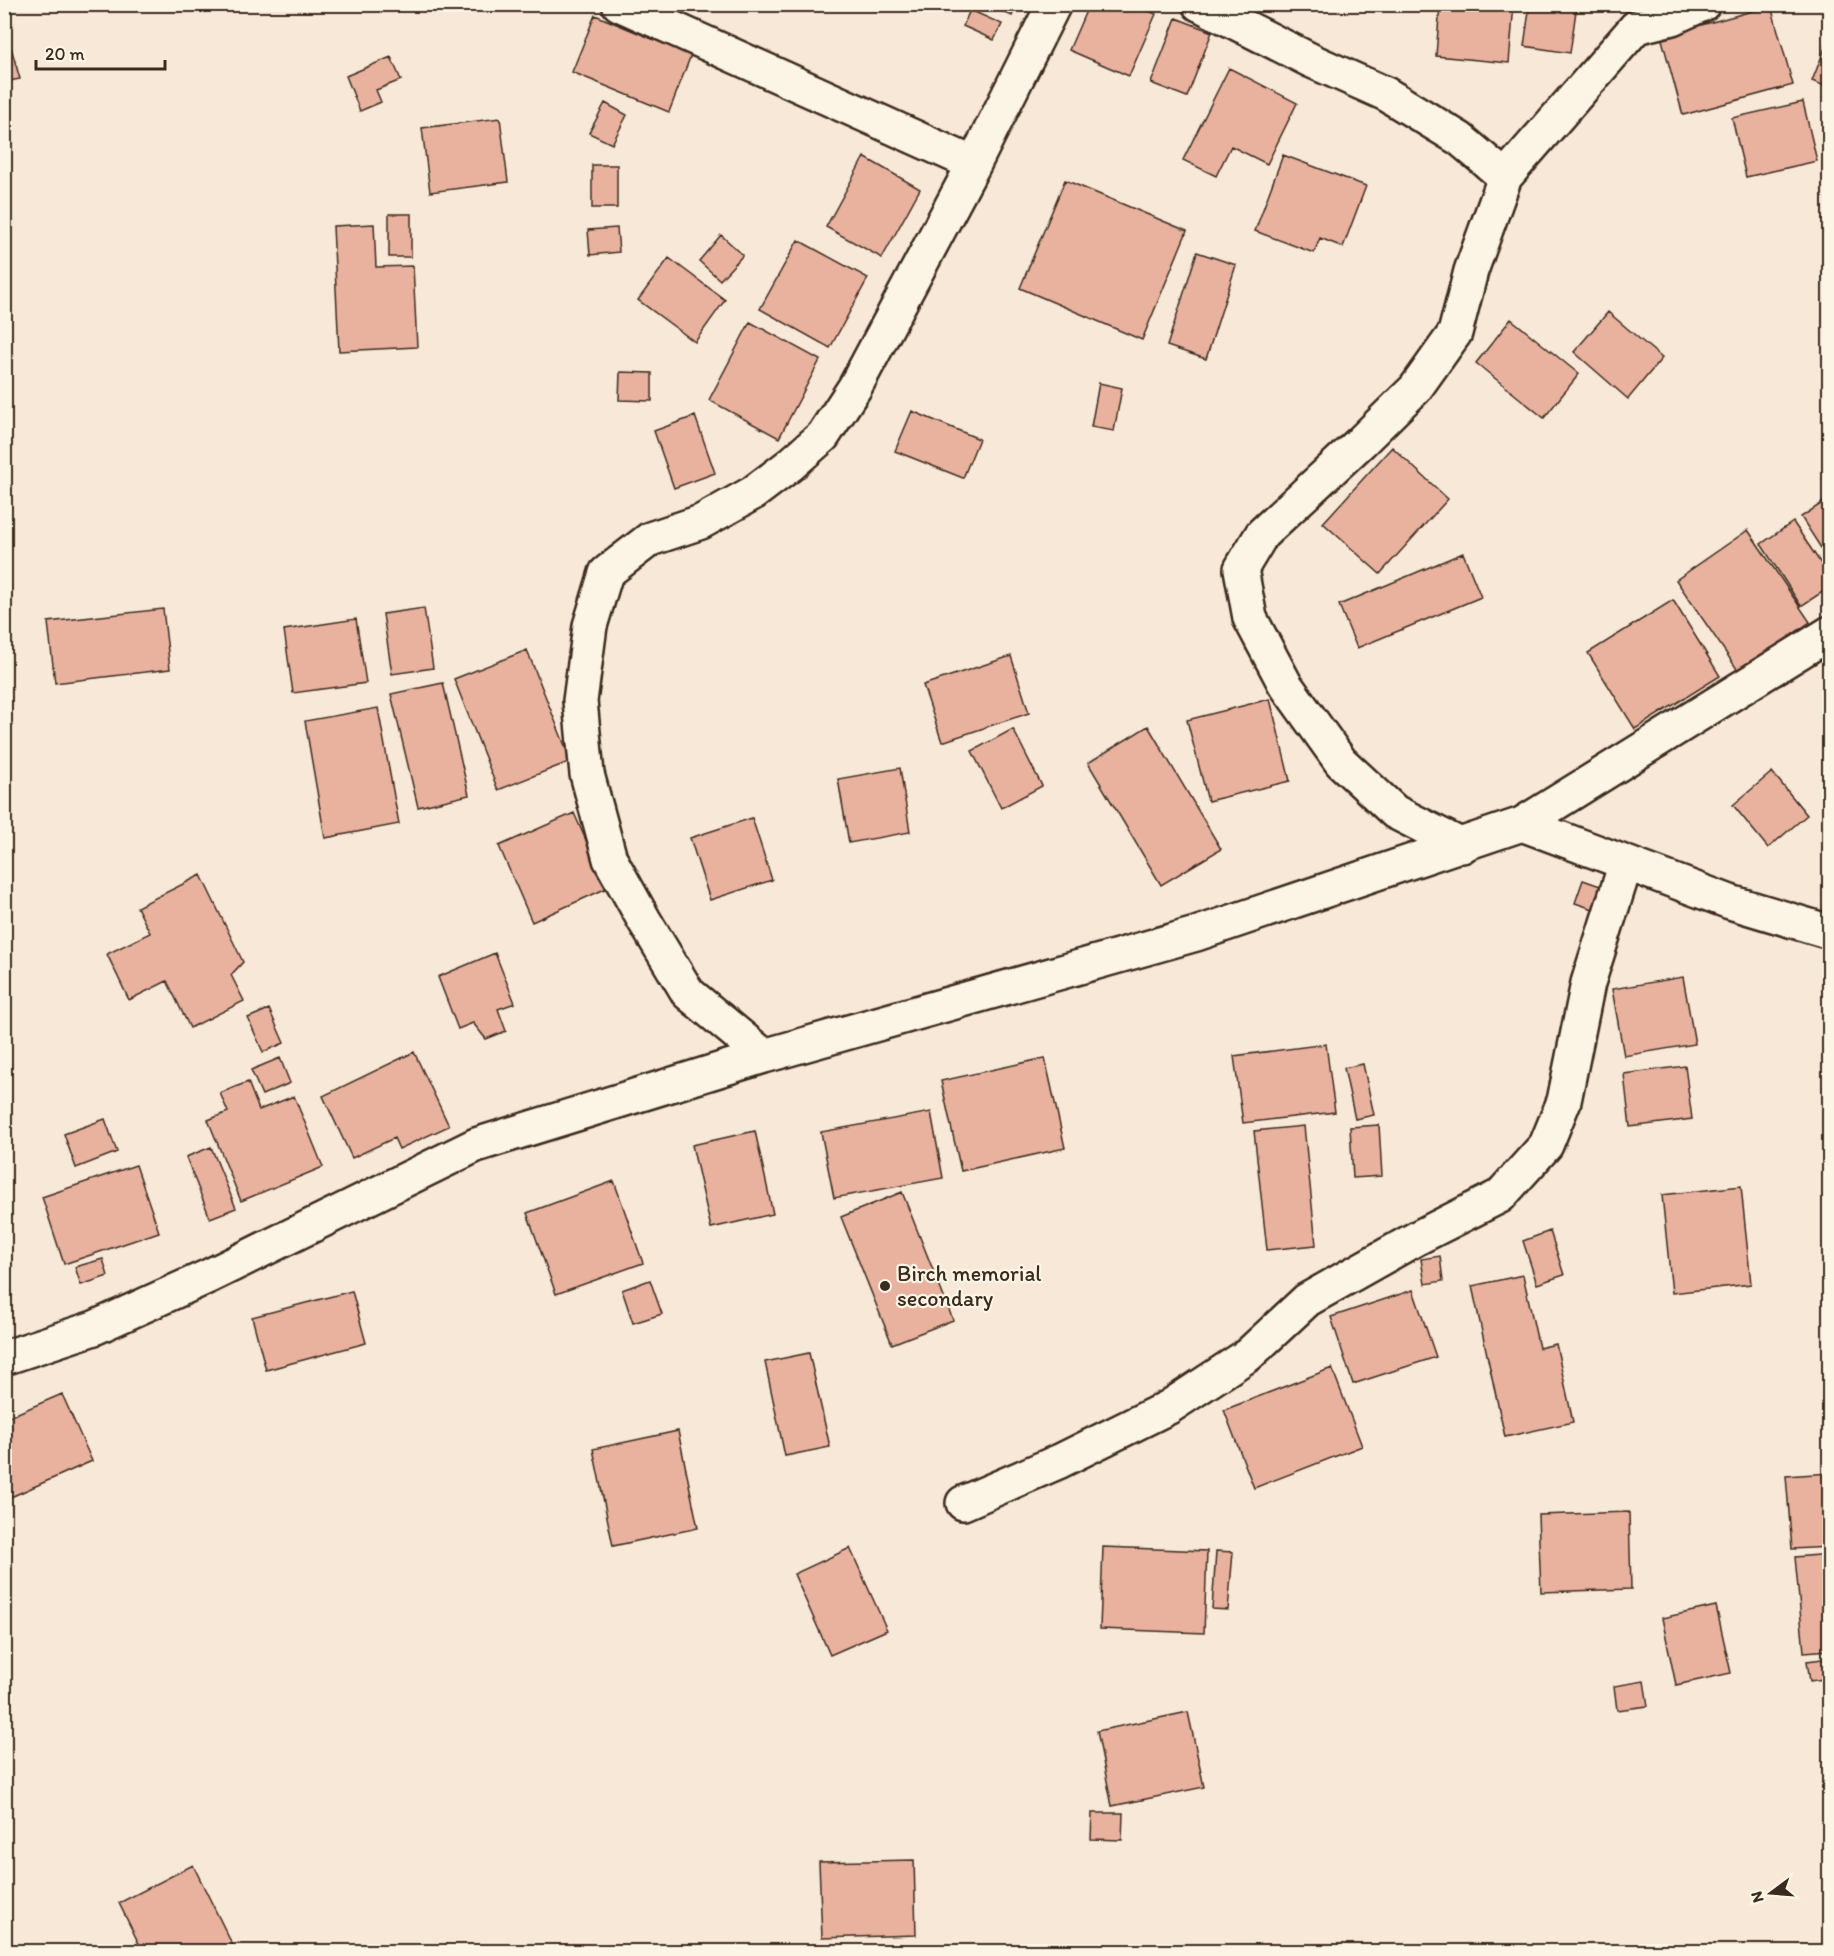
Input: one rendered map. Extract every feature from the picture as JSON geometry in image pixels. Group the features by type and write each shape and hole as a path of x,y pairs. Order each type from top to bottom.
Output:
{"street":[{"path":"619,4 974,164"},
{"path":"764,1056 688,993 610,859 587,774 580,701 590,626 606,573 650,539 701,522 753,493 790,465 823,435 855,387 974,164 1054,4"},
{"path":"1199,4 1311,61 1386,94 1460,139 1505,177"},
{"path":"1462,846 1395,812 1341,762 1285,684 1250,618 1241,569 1262,534 1414,389 1455,333 1472,271 1505,177 1636,27 1672,18 1703,4"},
{"path":"4,1358 94,1328 209,1276 476,1145 764,1056 1196,934 1522,824 1830,633"},
{"path":"1522,824 1730,902 1830,932"},
{"path":"963,1503 1060,1461 1169,1407 1248,1355 1307,1300 1417,1238 1500,1196 1546,1145 1564,1101 1588,983 1626,863"}],"building":[{"path":"986,4 1017,4 1012,16"},
{"path":"1089,4 1133,4 1156,14 1129,76 1069,50"},
{"path":"1440,4 1514,4 1509,63 1436,56"},
{"path":"1530,4 1577,4 1570,53 1524,46"},
{"path":"1771,6 1793,85 1683,115 1661,36"},
{"path":"970,10 1002,24 994,40 963,26"},
{"path":"595,15 691,55 669,112 572,72"},
{"path":"1176,18 1212,32 1187,97 1151,83"},
{"path":"4,23 20,79 4,82"},
{"path":"1830,35 1830,88 1812,81"},
{"path":"391,57 401,80 376,90 381,102 360,111 346,76"},
{"path":"1229,68 1297,103 1267,164 1231,146 1216,176 1183,160"},
{"path":"1803,102 1817,161 1746,177 1732,118"},
{"path":"605,103 627,115 612,144 589,133"},
{"path":"500,118 508,182 430,192 422,128"},
{"path":"1283,155 1366,186 1343,247 1320,238 1314,253 1255,231"},
{"path":"864,157 920,189 882,258 826,227"},
{"path":"592,165 617,165 617,208 592,208"},
{"path":"1065,180 1187,231 1142,340 1020,288"},
{"path":"389,214 411,214 411,257 389,257"},
{"path":"374,224 376,267 413,266 417,347 339,351 333,226"},
{"path":"617,228 619,252 590,255 588,230"},
{"path":"721,235 743,255 720,280 699,261"},
{"path":"798,240 868,278 830,348 760,309"},
{"path":"1197,252 1236,265 1206,359 1167,346"},
{"path":"669,258 725,300 695,342 638,300"},
{"path":"1608,312 1662,358 1628,399 1574,352"},
{"path":"1511,319 1579,374 1544,418 1476,363"},
{"path":"750,322 820,360 779,438 709,400"},
{"path":"620,372 652,373 652,401 619,400"},
{"path":"1099,383 1122,388 1114,431 1091,427"},
{"path":"912,411 979,439 963,478 895,451"},
{"path":"695,416 715,473 674,488 654,431"},
{"path":"1392,447 1448,499 1380,574 1323,523"},
{"path":"1830,498 1830,562 1801,517"},
{"path":"1793,522 1830,577 1830,587 1801,606 1761,544"},
{"path":"1748,530 1810,622 1739,672 1676,580"},
{"path":"1463,553 1481,597 1357,648 1339,605"},
{"path":"1673,600 1720,676 1635,729 1588,653"},
{"path":"424,608 433,668 392,674 383,614"},
{"path":"163,609 170,669 55,683 48,622"},
{"path":"356,619 366,683 293,693 284,630"},
{"path":"527,650 571,761 498,790 454,679"},
{"path":"1011,656 1029,713 942,742 923,685"},
{"path":"443,683 469,795 418,807 391,694"},
{"path":"1270,699 1290,781 1208,801 1187,720"},
{"path":"378,708 399,824 325,838 305,721"},
{"path":"1148,726 1221,849 1161,885 1088,763"},
{"path":"1013,729 1042,786 1001,808 972,751"},
{"path":"900,768 910,832 849,843 838,779"},
{"path":"1772,772 1807,815 1768,848 1733,805"},
{"path":"574,813 607,888 532,922 499,846"},
{"path":"752,818 772,880 710,900 690,838"},
{"path":"201,875 243,962 231,975 244,1001 190,1028 167,981 129,1000 107,954 150,933 137,907"},
{"path":"1583,880 1603,887 1596,910 1575,903"},
{"path":"495,953 515,1003 498,1009 506,1031 486,1039 473,1023 458,1029 438,977"},
{"path":"1683,977 1695,1044 1624,1056 1612,989"},
{"path":"269,1009 284,1043 263,1052 248,1018"},
{"path":"1326,1044 1335,1112 1243,1123 1234,1056"},
{"path":"414,1052 449,1126 399,1149 394,1138 352,1158 323,1096"},
{"path":"280,1058 290,1083 262,1095 251,1070"},
{"path":"1045,1058 1065,1148 961,1171 941,1081"},
{"path":"1363,1064 1374,1115 1355,1119 1344,1068"},
{"path":"1685,1066 1692,1119 1630,1127 1624,1074"},
{"path":"248,1082 259,1110 294,1096 323,1167 241,1201 208,1120 228,1112 220,1093"},
{"path":"931,1112 943,1178 834,1198 821,1132"},
{"path":"105,1119 117,1152 76,1168 64,1134"},
{"path":"1379,1125 1382,1176 1353,1178 1350,1127"},
{"path":"1304,1126 1316,1245 1267,1250 1254,1131"},
{"path":"755,1131 773,1214 711,1228 692,1145"},
{"path":"211,1147 236,1208 210,1218 186,1157"},
{"path":"136,1165 159,1232 64,1264 42,1197"},
{"path":"614,1181 643,1263 556,1294 527,1213"},
{"path":"1741,1186 1751,1284 1672,1293 1662,1195"},
{"path":"902,1192 953,1320 892,1344 841,1217"},
{"path":"1550,1231 1564,1275 1537,1284 1523,1241"},
{"path":"1440,1256 1443,1281 1425,1284 1421,1259"},
{"path":"103,1259 108,1276 81,1285 75,1267"},
{"path":"1523,1275 1539,1348 1556,1344 1573,1422 1505,1437 1472,1286"},
{"path":"650,1280 662,1314 633,1323 622,1290"},
{"path":"1413,1290 1436,1357 1353,1384 1331,1317"},
{"path":"352,1291 366,1343 266,1370 252,1317"},
{"path":"809,1353 830,1447 785,1456 765,1362"},
{"path":"1332,1368 1362,1446 1254,1488 1224,1410"},
{"path":"62,1394 92,1461 4,1500 4,1419"},
{"path":"678,1431 698,1528 613,1546 593,1449"},
{"path":"1830,1473 1830,1547 1792,1549 1786,1476"},
{"path":"1629,1512 1631,1589 1541,1592 1538,1515"},
{"path":"1103,1547 1207,1551 1204,1633 1100,1629"},
{"path":"850,1548 887,1630 830,1655 794,1574"},
{"path":"1216,1551 1233,1552 1228,1610 1212,1609"},
{"path":"1830,1554 1830,1650 1804,1652 1795,1557"},
{"path":"1716,1606 1731,1673 1676,1685 1662,1618"},
{"path":"1830,1658 1830,1678 1810,1681 1807,1661"},
{"path":"1644,1681 1648,1706 1617,1710 1614,1686"},
{"path":"1188,1712 1204,1787 1112,1806 1097,1731"},
{"path":"1092,1813 1123,1813 1122,1840 1091,1839"},
{"path":"914,1860 916,1935 822,1938 819,1862"},
{"path":"193,1865 236,1952 143,1952 119,1903"}],"place":[{"name":"Birch memorial secondary","path":"885,1286"}]}
